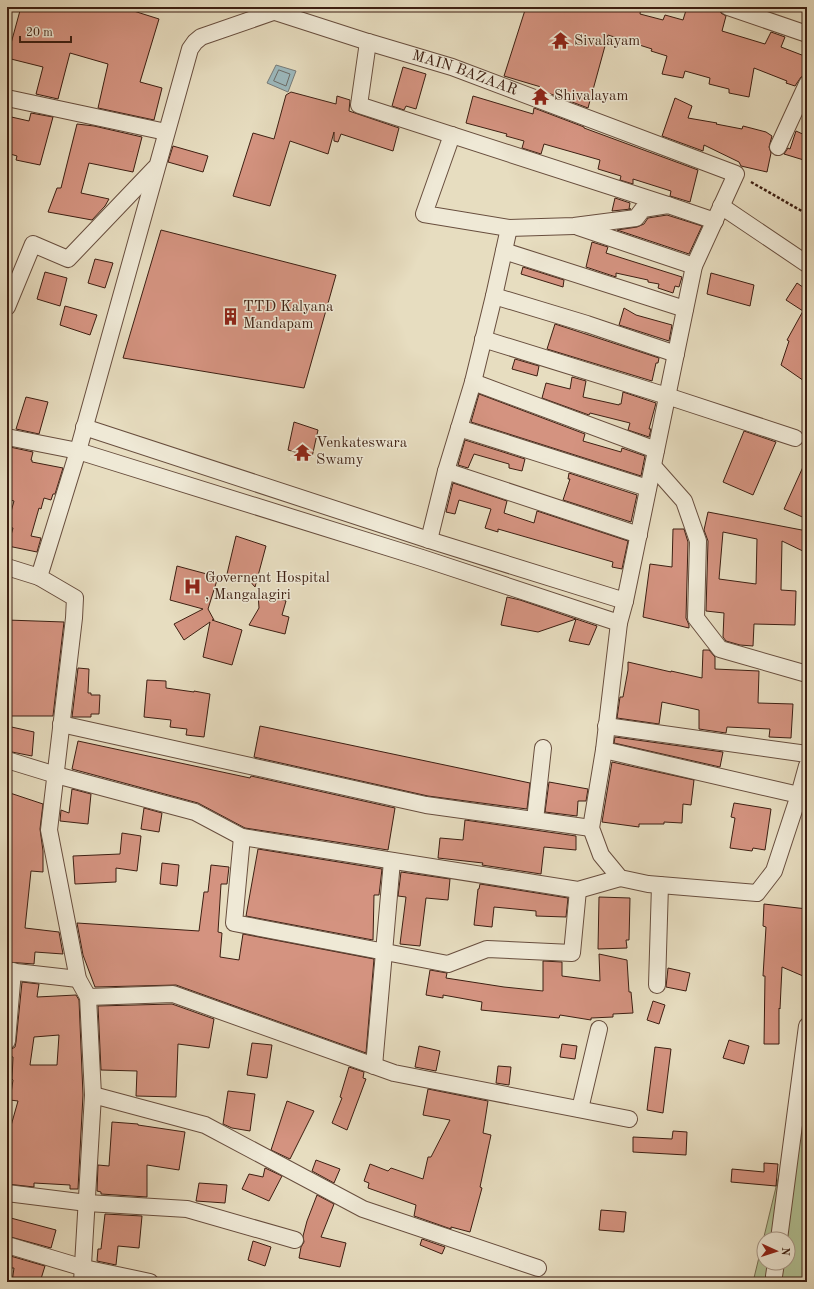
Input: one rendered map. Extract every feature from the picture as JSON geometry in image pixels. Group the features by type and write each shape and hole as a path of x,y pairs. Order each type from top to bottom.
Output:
{"street":[{"name":"MAIN BAZAAR","path":"258,7 452,67 736,174"},
{"path":"39,577 78,451 190,49 201,37 291,7"},
{"path":"728,7 807,34"},
{"path":"368,42 359,105 715,221"},
{"path":"778,147 807,84"},
{"path":"7,98 166,132"},
{"path":"452,135 424,214 509,228 574,226 636,218 643,209 668,205"},
{"path":"7,307 12,282 33,244 68,259 157,166"},
{"path":"620,878 601,855 591,828 604,750 619,623 639,535 694,266 736,174"},
{"path":"721,206 807,264"},
{"path":"574,226 694,266"},
{"path":"429,540 446,471 473,382 509,228"},
{"path":"504,251 685,309"},
{"path":"494,296 587,324 676,354"},
{"path":"483,339 667,396 795,438"},
{"path":"473,382 656,450"},
{"path":"84,427 429,540 625,601"},
{"path":"459,428 648,488"},
{"path":"7,437 78,451 422,558 619,623"},
{"path":"653,466 684,501 698,541 696,618 720,649 807,674"},
{"path":"446,471 639,535"},
{"path":"286,516 293,495"},
{"path":"7,567 39,577 75,598 74,618 49,830 78,979 88,997 93,1095 83,1275"},
{"path":"61,724 426,805 591,828"},
{"path":"606,726 807,754"},
{"path":"535,820 543,748"},
{"path":"604,750 800,806"},
{"path":"7,760 56,775 195,812 242,837 578,890 620,878 648,884 757,893 774,871 800,806 807,766"},
{"path":"242,837 234,923 448,964 487,949 572,953 578,890"},
{"path":"374,1066 392,861"},
{"path":"656,985 660,885"},
{"path":"7,1041 10,971 78,979"},
{"path":"88,997 173,994 394,1073 629,1119"},
{"path":"780,1231 807,1026"},
{"path":"580,1109 599,1029"},
{"path":"93,1095 205,1125 363,1209 538,1268"},
{"path":"7,1193 87,1203 187,1209 295,1240"},
{"path":"7,1245 83,1275 150,1282"}],"path":[{"path":"736,174 807,214"}],"green space":[{"path":"807,1059 807,1282 753,1282 756,1270 756,1271 796,1271 796,1231 765,1231"}],"water":[{"path":"276,65 296,71 288,92 267,83"}],"building":[{"path":"21,7 121,7 159,19 140,82 162,88 154,120 98,108 108,64 70,53 58,99 36,94 43,67 7,58"},
{"path":"526,7 641,7 640,14 663,20 665,15 683,20 687,7 719,7 721,13 726,16 722,31 765,44 771,32 785,37 781,47 807,57 807,75 801,77 795,86 786,83 787,81 754,68 749,97 729,93 729,89 709,84 710,78 685,71 683,78 662,74 667,56 651,51 652,49 608,35 588,108 540,90 541,87 504,76"},
{"path":"403,67 426,74 416,109 406,106 404,110 392,106"},
{"path":"291,92 336,104 337,96 350,100 349,111 399,128 393,151 341,134 338,142 334,141 334,132 328,154 290,141 270,206 233,196 253,133 274,139 286,95"},
{"path":"473,96 533,114 534,108 698,170 690,202 670,196 671,191 633,179 633,184 620,180 621,176 598,169 600,160 544,144 541,154 522,148 524,141 506,136 507,134 466,123"},
{"path":"675,98 692,106 688,118 742,129 743,126 766,132 772,136 769,147 771,153 767,172 741,166 739,162 704,145 703,151 662,136"},
{"path":"31,113 53,117 40,165 16,160 17,156 7,153 7,116 29,121"},
{"path":"77,124 94,126 142,137 133,172 89,163 81,193 109,199 105,206 92,220 48,212 57,188 61,188"},
{"path":"796,131 807,136 807,161 784,154 788,148 790,149"},
{"path":"173,146 208,156 203,172 168,162"},
{"path":"615,198 630,203 629,209 631,209 612,211"},
{"path":"667,215 702,226 689,254 617,230 637,227 644,224 648,218"},
{"name":"TTD Kalyana Mandapam","path":"161,230 336,275 304,388 123,358"},
{"path":"592,242 608,247 606,253 682,277 679,287 675,286 673,293 658,288 659,284 648,282 648,280 616,273 616,277 586,267"},
{"path":"95,259 113,263 105,288 88,283"},
{"path":"523,267 564,280 563,287 521,274"},
{"path":"45,272 67,278 60,306 37,299"},
{"path":"711,273 754,285 750,306 707,294"},
{"path":"797,283 807,290 807,383 781,365 789,341 787,340 803,311 786,300"},
{"path":"65,306 97,315 90,335 60,325"},
{"path":"624,308 636,315 672,325 669,341 619,325"},
{"path":"555,324 659,358 658,363 656,363 652,381 547,349"},
{"path":"515,359 539,366 537,376 512,369"},
{"path":"572,377 586,381 583,397 619,405 621,404 623,392 656,403 649,429 651,429 649,437 628,430 630,423 590,413 589,415 542,398 546,383 570,389"},
{"path":"479,394 585,434 583,441 621,452 622,448 645,456 641,476 471,422"},
{"path":"26,397 48,402 39,434 16,429"},
{"path":"294,422 318,430 312,457 288,450"},
{"path":"744,431 776,442 753,495 723,482"},
{"path":"465,440 525,459 522,471 509,468 509,464 474,454 468,468 458,465"},
{"path":"10,447 33,452 32,462 63,468 55,494 53,494 51,500 44,498 41,509 39,508 31,536 41,538 37,552 8,546 13,528 7,526 14,501 7,499 7,457"},
{"path":"807,458 807,519 784,509"},
{"path":"569,473 637,495 631,522 563,500 570,479 568,479"},
{"path":"453,483 507,501 504,513 534,523 537,511 628,541 622,569 612,567 613,562 498,529 498,532 485,528 491,509 459,500 455,514 446,512"},
{"path":"708,512 807,531 807,553 782,541 781,590 796,591 795,625 754,624 753,646 740,645 726,641 723,637 724,613 706,611 708,541 704,530","holes":["723,532 757,539 756,584 719,579"]},
{"path":"673,529 684,529 688,542 686,618 689,628 643,617 650,564 672,567"},
{"path":"236,536 266,546 255,587 248,579 227,574"},
{"path":"177,566 218,577 208,609 214,620 212,620 242,630 232,665 203,657 210,622 184,640 174,624 203,609 170,600"},
{"path":"258,593 286,601 282,615 289,617 285,634 249,625 259,608"},
{"path":"507,597 576,619 538,632 501,625"},
{"path":"576,619 597,626 589,645 569,641"},
{"path":"7,620 64,622 53,716 7,716"},
{"path":"703,650 709,650 715,657 715,669 759,671 758,703 793,704 791,738 769,737 770,729 727,727 726,733 699,729 699,710 662,702 659,724 617,718 620,697 623,697 628,662 702,678"},
{"path":"78,668 89,669 88,693 91,693 91,695 100,695 99,714 91,714 91,717 72,717"},
{"path":"147,680 166,681 166,688 210,694 204,737 186,735 187,729 170,727 171,720 144,717"},
{"path":"7,726 34,732 32,756 7,751"},
{"path":"260,726 530,783 527,809 428,796 254,757"},
{"path":"615,737 723,752 720,767 614,743"},
{"path":"78,741 250,778 251,776 395,808 388,850 245,828 198,803 72,769"},
{"path":"612,762 694,780 691,805 683,804 682,823 664,822 664,824 639,824 639,827 602,822"},
{"path":"549,782 588,789 586,801 578,801 577,816 545,812"},
{"path":"72,789 91,794 88,824 60,821 61,810 69,813"},
{"path":"7,792 43,804 40,829 43,851 43,872 31,871 25,928 59,932 63,954 35,952 34,964 7,962"},
{"path":"734,803 771,809 765,850 753,848 752,851 730,848 735,818 731,817"},
{"path":"144,808 162,813 159,832 141,829"},
{"path":"465,820 576,836 576,850 544,847 541,874 482,865 483,863 438,858 440,838 463,840"},
{"path":"122,833 141,836 137,871 116,868 116,882 75,884 73,856 120,854"},
{"path":"258,849 382,869 379,895 374,895 373,940 246,916"},
{"path":"162,863 179,865 177,886 160,884"},
{"path":"211,865 229,867 227,884 221,884 218,932 222,933 220,957 239,960 243,934 374,959 366,1053 176,985 95,987 83,955 77,923 199,931 204,892 208,892"},
{"path":"401,872 450,879 448,900 426,898 420,946 400,944 406,897 398,896"},
{"path":"480,884 568,898 566,917 536,916 536,911 494,907 492,927 474,925 478,889"},
{"path":"599,897 630,898 629,940 626,940 627,948 598,949"},
{"path":"764,904 807,909 807,947 804,946 803,976 782,967 780,1009 779,1008 779,1044 764,1044 765,976 763,976 766,927 763,926"},
{"path":"599,954 627,960 629,992 631,992 633,1013 613,1014 613,1017 591,1018 591,1020 560,1015 559,1018 481,1010 482,1002 443,995 443,998 426,995 430,970 447,973 446,978 504,987 543,991 543,961 562,962 562,976 600,981"},
{"path":"668,968 690,973 686,991 666,987"},
{"path":"22,982 39,984 37,997 76,995 79,1000 83,1095 78,1189 70,1189 70,1185 34,1183 34,1187 7,1184 7,1140 18,1101 10,1100 13,1080 13,1057 9,1056 10,1050 15,1047","holes":["59,1035 57,1065 30,1065 34,1037"]},
{"path":"653,1001 665,1005 659,1024 647,1020"},
{"path":"172,1004 214,1019 209,1048 178,1044 176,1097 136,1096 137,1071 101,1070 98,1006"},
{"path":"729,1040 749,1046 744,1064 723,1058"},
{"path":"252,1043 272,1045 267,1078 247,1075"},
{"path":"562,1044 577,1046 575,1059 560,1057"},
{"path":"419,1046 440,1051 436,1071 415,1067"},
{"path":"655,1047 671,1049 663,1113 647,1110"},
{"path":"498,1066 511,1067 509,1085 496,1083"},
{"path":"349,1067 364,1072 363,1078 366,1079 347,1130 332,1123 342,1098 340,1097"},
{"path":"428,1089 488,1101 483,1133 491,1135 480,1187 482,1188 470,1232 451,1227 451,1229 414,1216 416,1205 368,1188 369,1183 364,1181 370,1164 388,1171 391,1168 423,1179 428,1157 431,1157 450,1120 423,1115"},
{"path":"228,1091 255,1094 250,1131 232,1128 223,1124"},
{"path":"287,1101 314,1111 290,1159 271,1150"},
{"path":"112,1122 138,1124 185,1132 179,1170 147,1165 147,1197 101,1194 101,1192 97,1191 98,1165 109,1166"},
{"path":"673,1131 687,1132 686,1155 633,1152 633,1137 672,1139"},
{"path":"316,1160 340,1169 334,1183 312,1171"},
{"path":"764,1163 778,1164 776,1186 731,1182 732,1169 764,1172"},
{"path":"265,1168 282,1176 269,1201 242,1189 249,1174 263,1177"},
{"path":"199,1183 227,1185 225,1203 196,1201"},
{"path":"317,1195 334,1204 321,1237 346,1243 340,1267 299,1258 301,1247 304,1242 303,1236 307,1221"},
{"path":"601,1210 626,1212 624,1232 599,1230"},
{"path":"105,1214 142,1216 139,1248 118,1246 116,1265 97,1261 98,1249 101,1249"},
{"path":"7,1217 56,1230 51,1248 7,1236"},
{"path":"422,1239 445,1247 442,1254 420,1245"},
{"path":"253,1241 271,1247 265,1266 248,1260"},
{"path":"7,1255 45,1266 40,1282 12,1282 14,1268 7,1268"}],"place":[{"name":"Sivalayam","path":"561,41"},
{"name":"Shivalayam","path":"541,96"},
{"name":"TTD Kalyana Mandapam","path":"230,316"},
{"name":"Venkateswara Swamy","path":"303,452"},
{"name":"Governent Hospital , Mangalagiri","path":"192,587"}]}
